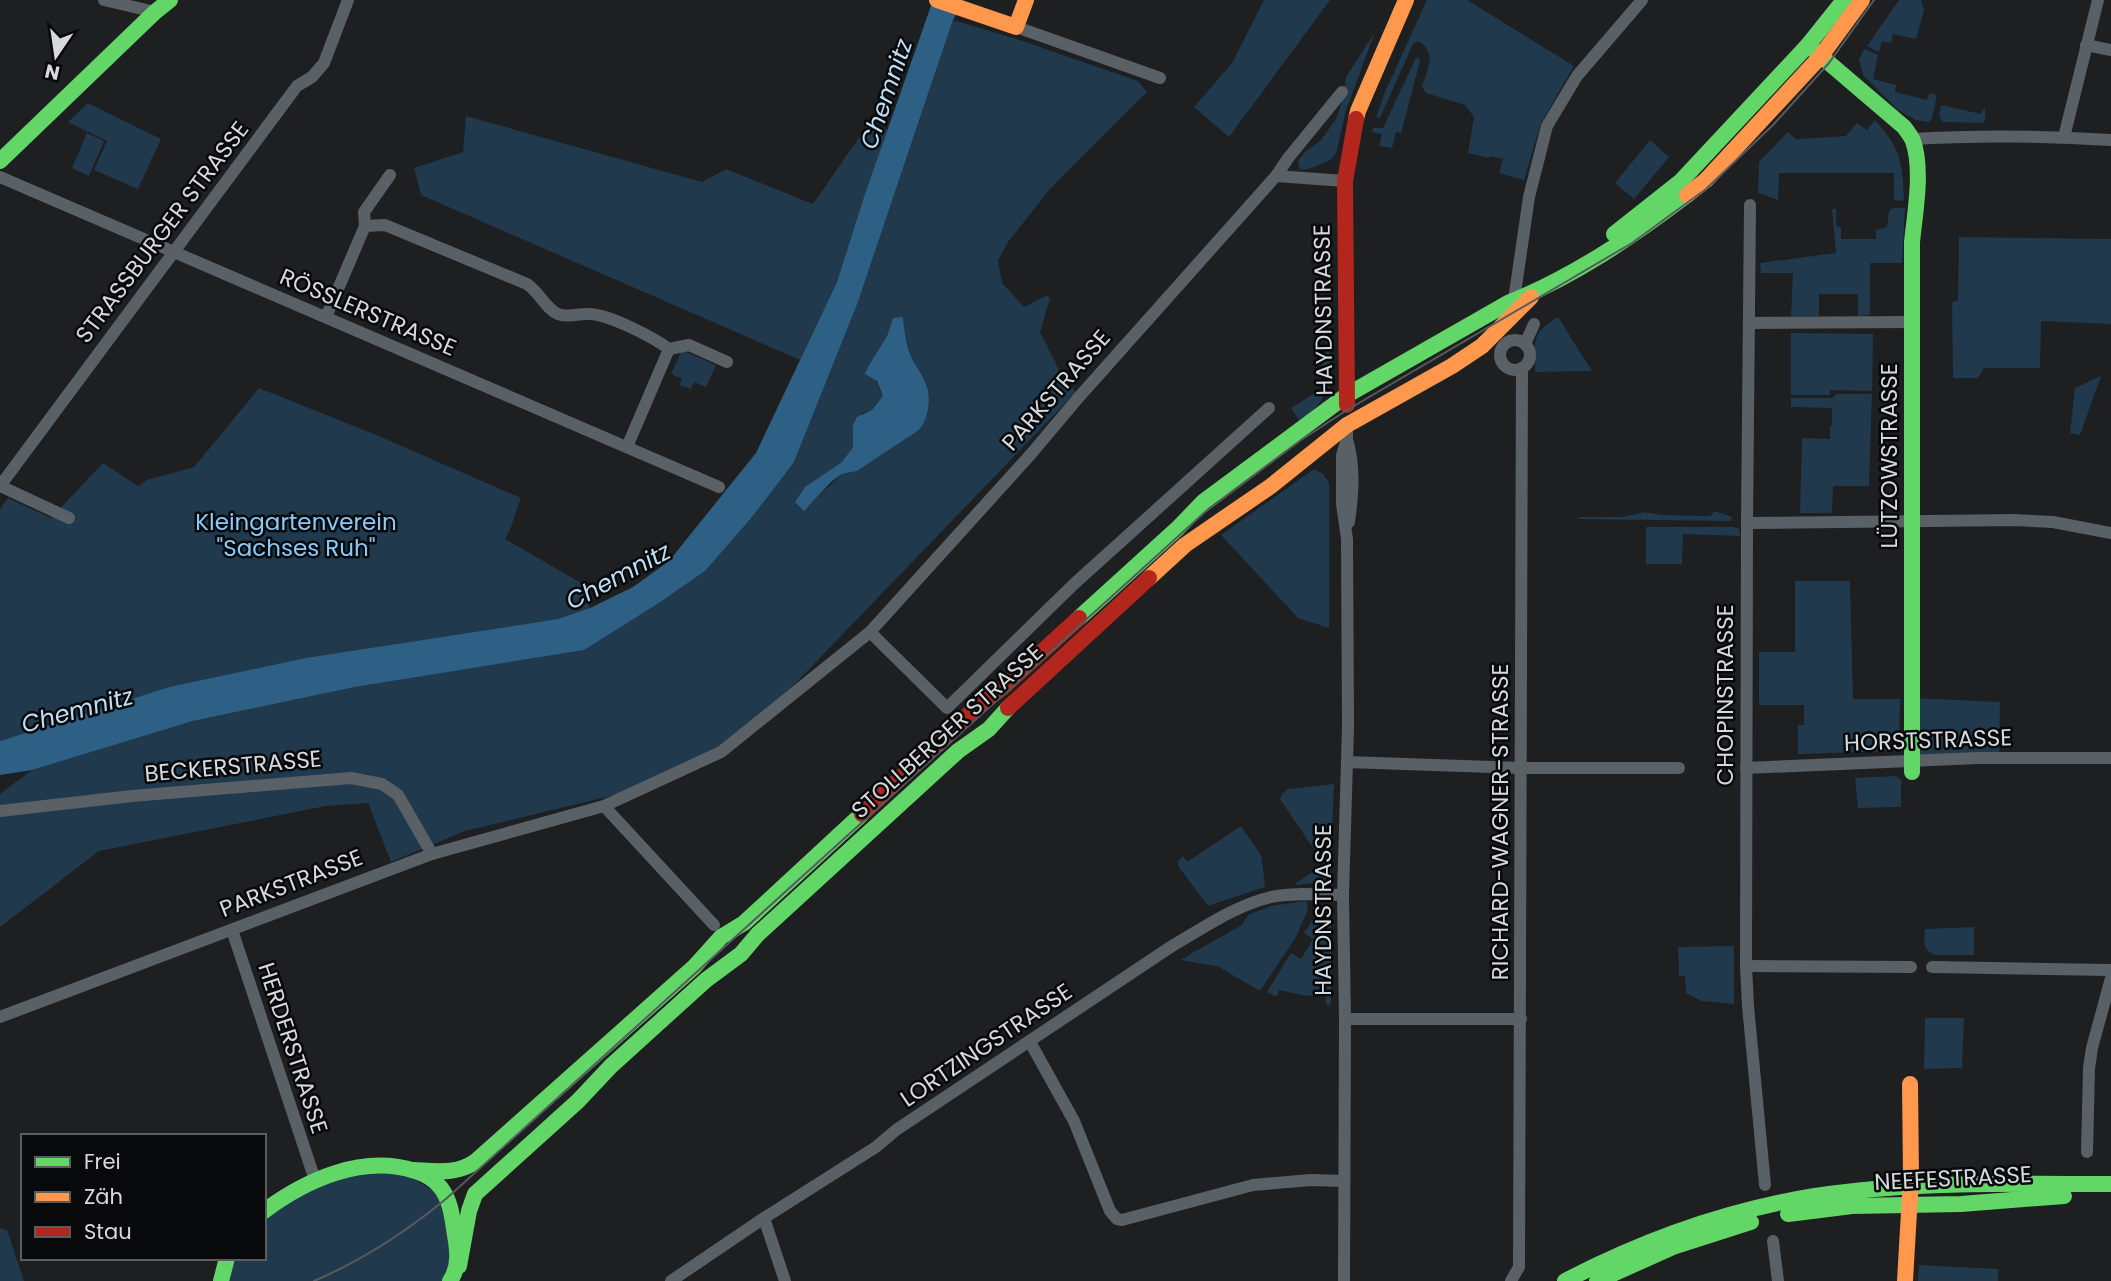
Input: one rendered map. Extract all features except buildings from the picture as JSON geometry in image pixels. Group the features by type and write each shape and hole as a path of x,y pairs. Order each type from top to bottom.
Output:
{"main road":[{"path":"0,161 170,0"},
{"path":"937,0 1016,27 1026,0"},
{"path":"1345,181 1358,111 1406,0"},
{"name":"STOLLBERGER STRASSE","path":"1578,267 1603,243 1681,181 1808,45 1844,0"},
{"name":"STOLLBERGER STRASSE","path":"266,1210 315,1180 361,1167 393,1166 412,1170 446,1171 466,1169 694,967 721,937 744,923 950,734 972,710 1002,688 1062,634 1203,502 1347,395 1514,300 1536,292 1608,251 1706,180 1821,56 1862,0"},
{"path":"1808,45 1904,127 1912,139"},
{"name":"LÜTZOWSTRASSE","path":"1912,139 1916,170 1912,242 1912,766"},
{"name":"HAYDNSTRASSE","path":"1345,181 1343,227 1347,432"},
{"name":"STOLLBERGER STRASSE","path":"457,1276 466,1236 468,1207 475,1194 578,1101 611,1066 706,980 741,954 758,934 958,751 989,729 1014,701 1185,545 1311,455 1482,346 1536,292"},
{"path":"1905,1281 1911,1186 1910,1084"},
{"path":"412,1170 432,1179 442,1188 447,1199 453,1222 457,1276"},
{"name":"NEEFESTRASSE","path":"1565,1281 1617,1254 1677,1231 1716,1218 1812,1196 1911,1186 2111,1184"},
{"name":"NEEFESTRASSE","path":"1597,1281 1645,1258 1702,1237 1798,1212 1861,1205 1964,1204 2025,1198 2111,1196"},
{"path":"221,1281 227,1260"}],"street":[{"path":"104,0 155,12"},
{"name":"STRASSBURGER STRASSE","path":"0,486 297,86 312,77 324,63 348,0"},
{"path":"1514,300 1529,197 1547,126 1577,76 1642,0"},
{"path":"2064,137 2098,0"},
{"path":"1016,27 1160,78"},
{"path":"2086,45 2111,50"},
{"name":"PARKSTRASSE","path":"0,1017 432,854 604,806 721,752 870,632 1276,176 1342,92"},
{"path":"1912,139 2064,137 2111,140"},
{"path":"326,317 365,226 364,212 390,175"},
{"path":"1276,176 1345,181"},
{"name":"RÖSSLERSTRASSE","path":"0,177 719,487"},
{"name":"CHOPINSTRASSE","path":"1750,205 1746,966 1765,1185"},
{"path":"365,226 385,225 527,284 536,290 554,313 562,316 600,315 654,338 668,349 689,345 727,362"},
{"path":"1749,323 1912,322"},
{"name":"RICHARD-WAGNER-STRASSE","path":"1513,1278 1519,1267 1522,368 1529,359 1525,344 1534,324"},
{"path":"1522,368 1507,368 1500,353 1503,345 1509,341 1517,340 1525,344"},
{"path":"627,447 668,349"},
{"path":"870,632 947,709 1074,584 1269,408"},
{"name":"HAYDNSTRASSE","path":"1344,1281 1343,895 1347,762 1347,539 1342,504 1342,455 1347,432"},
{"path":"0,486 69,518"},
{"path":"1747,523 2014,520 2053,522 2111,533"},
{"name":"HORSTSTRASSE","path":"1746,768 1912,766 2111,758"},
{"path":"1347,762 1521,768 1679,768"},
{"name":"BECKERSTRASSE","path":"0,811 132,796 351,778 382,784 398,795 432,854"},
{"path":"604,806 714,925"},
{"name":"LORTZINGSTRASSE","path":"671,1281 876,1147 897,1130 1172,946 1251,904 1271,897 1343,895"},
{"name":"HERDERSTRASSE","path":"232,930 315,1180"},
{"path":"1746,966 1910,967"},
{"path":"1932,967 2111,970"},
{"path":"2087,1152 2089,1068 2111,978"},
{"path":"1345,1019 1521,1019"},
{"path":"1030,1042 1074,1121 1110,1211 1117,1219 1122,1220 1259,1184 1311,1180 1344,1181"},
{"path":"764,1218 785,1281"},
{"path":"1773,1241 1779,1281"}],"green space":[{"path":"1264,0 1330,0 1229,137 1194,107 1232,63"},
{"path":"1427,0 1467,0 1574,66 1541,123 1524,180 1499,173 1503,159 1468,153 1474,117 1465,105 1426,93 1422,86 1430,62 1428,51 1419,41 1413,44 1380,118 1376,117"},
{"path":"1899,0 1921,0 1924,10 1916,39 1893,34 1891,43 1882,41 1879,52 1867,46"},
{"path":"953,20 1138,81 1147,92 1050,189 1008,242 998,260 1002,283 1024,307 1047,295 1050,298 1040,332 1061,374 1076,392 735,746 660,784 465,831 391,862 368,803 326,806 99,851 0,927 0,794 32,770 193,721 355,687 583,650 705,571 794,462 858,302","holes":["893,318 905,336 911,356 927,387 927,414 919,430 857,471 842,474 804,510 796,503 806,487 842,462 853,447 853,425 863,413 872,410 883,396 869,365 887,336"]},
{"path":"1375,32 1346,110 1336,154 1330,160 1302,170 1298,161 1321,140 1336,119 1344,97 1346,77"},
{"path":"1864,49 1878,55 1873,79 1896,85 1895,92 1927,100 1929,93 1937,95 1929,122 1916,120 1898,110 1863,75 1859,59"},
{"path":"1418,57 1420,61 1401,133 1396,132 1392,148 1379,146 1382,134 1372,132 1373,128 1383,128"},
{"path":"88,103 161,139 138,189 94,170 107,141 68,122"},
{"path":"1941,105 1981,114 1985,109 1985,121 1944,122 1939,115"},
{"path":"466,116 702,182 726,169 813,204 869,123 888,130 837,282 800,360 421,195 414,168 463,152"},
{"path":"1875,120 1899,157 1904,201 1894,200 1894,173 1779,173 1778,200 1758,193 1759,162 1788,132 1796,139 1846,136 1857,123 1867,130"},
{"path":"87,133 104,141 89,176 72,168"},
{"path":"1650,140 1669,157 1634,199 1615,183"},
{"path":"1893,208 1905,208 1902,263 1870,263 1870,315 1858,316 1858,294 1819,294 1819,316 1791,316 1793,273 1761,273 1760,263 1836,253 1832,209 1836,209 1836,225 1841,228 1841,239 1876,239 1876,230 1887,227 1889,211"},
{"path":"1959,237 2111,239 2111,324 2041,321 2040,368 1984,368 1978,378 1953,378 1952,302 1958,300"},
{"path":"1558,317 1592,371 1535,372 1538,334"},
{"path":"1326,329 1330,364 1328,384 1320,370 1326,354"},
{"path":"1791,333 1873,334 1872,391 1830,390 1830,395 1791,395"},
{"path":"682,350 716,365 706,387 694,382 691,389 680,385 682,379 671,374"},
{"path":"2101,376 2080,435 2070,433 2075,388"},
{"path":"1327,385 1321,401 1301,423 1291,408"},
{"name":"Kleingartenverein \"Sachses Ruh\"","path":"259,388 521,498 505,539 583,584 590,608 558,619 305,658 169,687 0,741 0,509 8,498 51,518 103,463 138,486 147,480 194,467"},
{"path":"1837,394 1872,394 1869,486 1833,486 1832,513 1800,513 1802,438 1830,439 1832,408 1791,407 1791,398 1832,398"},
{"path":"1314,469 1323,474 1329,483 1329,628 1298,618 1221,535"},
{"path":"1715,511 1732,517 1731,521 1576,519 1623,517 1644,512 1710,516"},
{"path":"1646,527 1734,527 1739,529 1740,536 1683,534 1682,564 1646,564"},
{"path":"1795,581 1850,581 1853,699 1900,699 1899,746 1896,751 1798,754 1798,725 1804,725 1804,705 1759,705 1759,652 1795,652"},
{"path":"1912,698 2000,702 1999,758 1912,760"},
{"path":"1896,776 1901,780 1901,807 1858,808 1855,778"},
{"path":"1334,784 1330,877 1321,882 1297,885 1295,884 1324,864 1280,799 1288,789"},
{"path":"1241,826 1261,855 1264,887 1208,906 1178,866 1178,861 1183,856 1187,862"},
{"path":"1306,901 1308,909 1296,937 1260,991 1217,966 1180,960 1242,925 1248,915 1271,906"},
{"path":"1322,910 1331,918 1331,1005 1326,1004 1326,997 1279,990 1277,997 1267,992 1291,953 1301,959 1313,939 1304,933 1318,911"},
{"path":"1974,927 1974,955 1934,955 1926,947 1925,929"},
{"path":"1734,946 1734,1004 1702,1001 1686,993 1685,976 1679,976 1678,947"},
{"path":"1925,1018 1964,1018 1962,1068 1924,1069"},
{"path":"393,1166 447,1199 450,1281 222,1281 227,1260 266,1260 266,1210 315,1180"},
{"path":"0,1228 7,1230 24,1281 0,1281"},
{"path":"1919,1265 1998,1269 1998,1281 1918,1281"}],"water":[{"path":"933,0 963,0 953,20 858,302 794,462 752,517 705,571 584,650 355,687 193,721 32,770 0,775 0,741 169,687 305,658 558,619 590,608 633,587 669,561 756,453 837,282"},
{"path":"903,317 909,351 927,387 929,398 925,421 919,430 857,471 842,474 832,481 804,511 795,502 805,487 842,462 853,447 853,425 857,417 872,410 883,396 877,381 865,374 887,336 893,318"}],"tram line":[{"path":"314,1281 384,1244 447,1198 1205,512 1301,440 1347,410 1632,243 1706,189 1773,125 1829,63 1874,0"}],"traffic: fast":[{"path":"0,161 170,0"},
{"path":"1614,234 1681,181 1808,45 1844,0"},
{"path":"1808,45 1904,127 1916,152 1917,191 1912,242 1912,772"},
{"path":"1079,618 1203,502 1347,395 1508,303 1579,268 1623,241 1687,195"},
{"path":"459,1266 469,1211 475,1194 578,1101 611,1066 706,980 741,954 758,934 958,751 989,729 1008,708"},
{"path":"413,1170 454,1170 476,1161 694,967 721,937 744,923 862,814"},
{"path":"266,1210 316,1180 355,1168 395,1167 419,1172 439,1185 450,1208 457,1256 456,1269 450,1281"},
{"path":"1565,1281 1625,1252 1687,1228 1750,1209 1815,1196 1926,1186 2111,1184"},
{"path":"1788,1214 1852,1206 1961,1204 2064,1196"},
{"path":"1597,1281 1673,1247 1751,1222"},
{"path":"221,1281 226,1260"}],"traffic: slow":[{"path":"937,0 1016,27 1026,0"},
{"path":"1356,119 1406,0"},
{"path":"1687,195 1706,180 1821,56 1862,0"},
{"path":"1149,578 1185,545 1271,486 1347,425 1452,366 1482,346 1531,297"},
{"path":"1905,1281 1911,1177 1910,1084"}],"traffic: jam":[{"path":"1347,405 1345,181 1356,119"},
{"path":"1008,708 1149,578"},
{"path":"862,814 972,711 1002,688 1079,618"}],"water label":[{"name":"Chemnitz","path":"886,94"},
{"name":"Chemnitz","path":"618,576"},
{"name":"Chemnitz","path":"77,710"}]}
